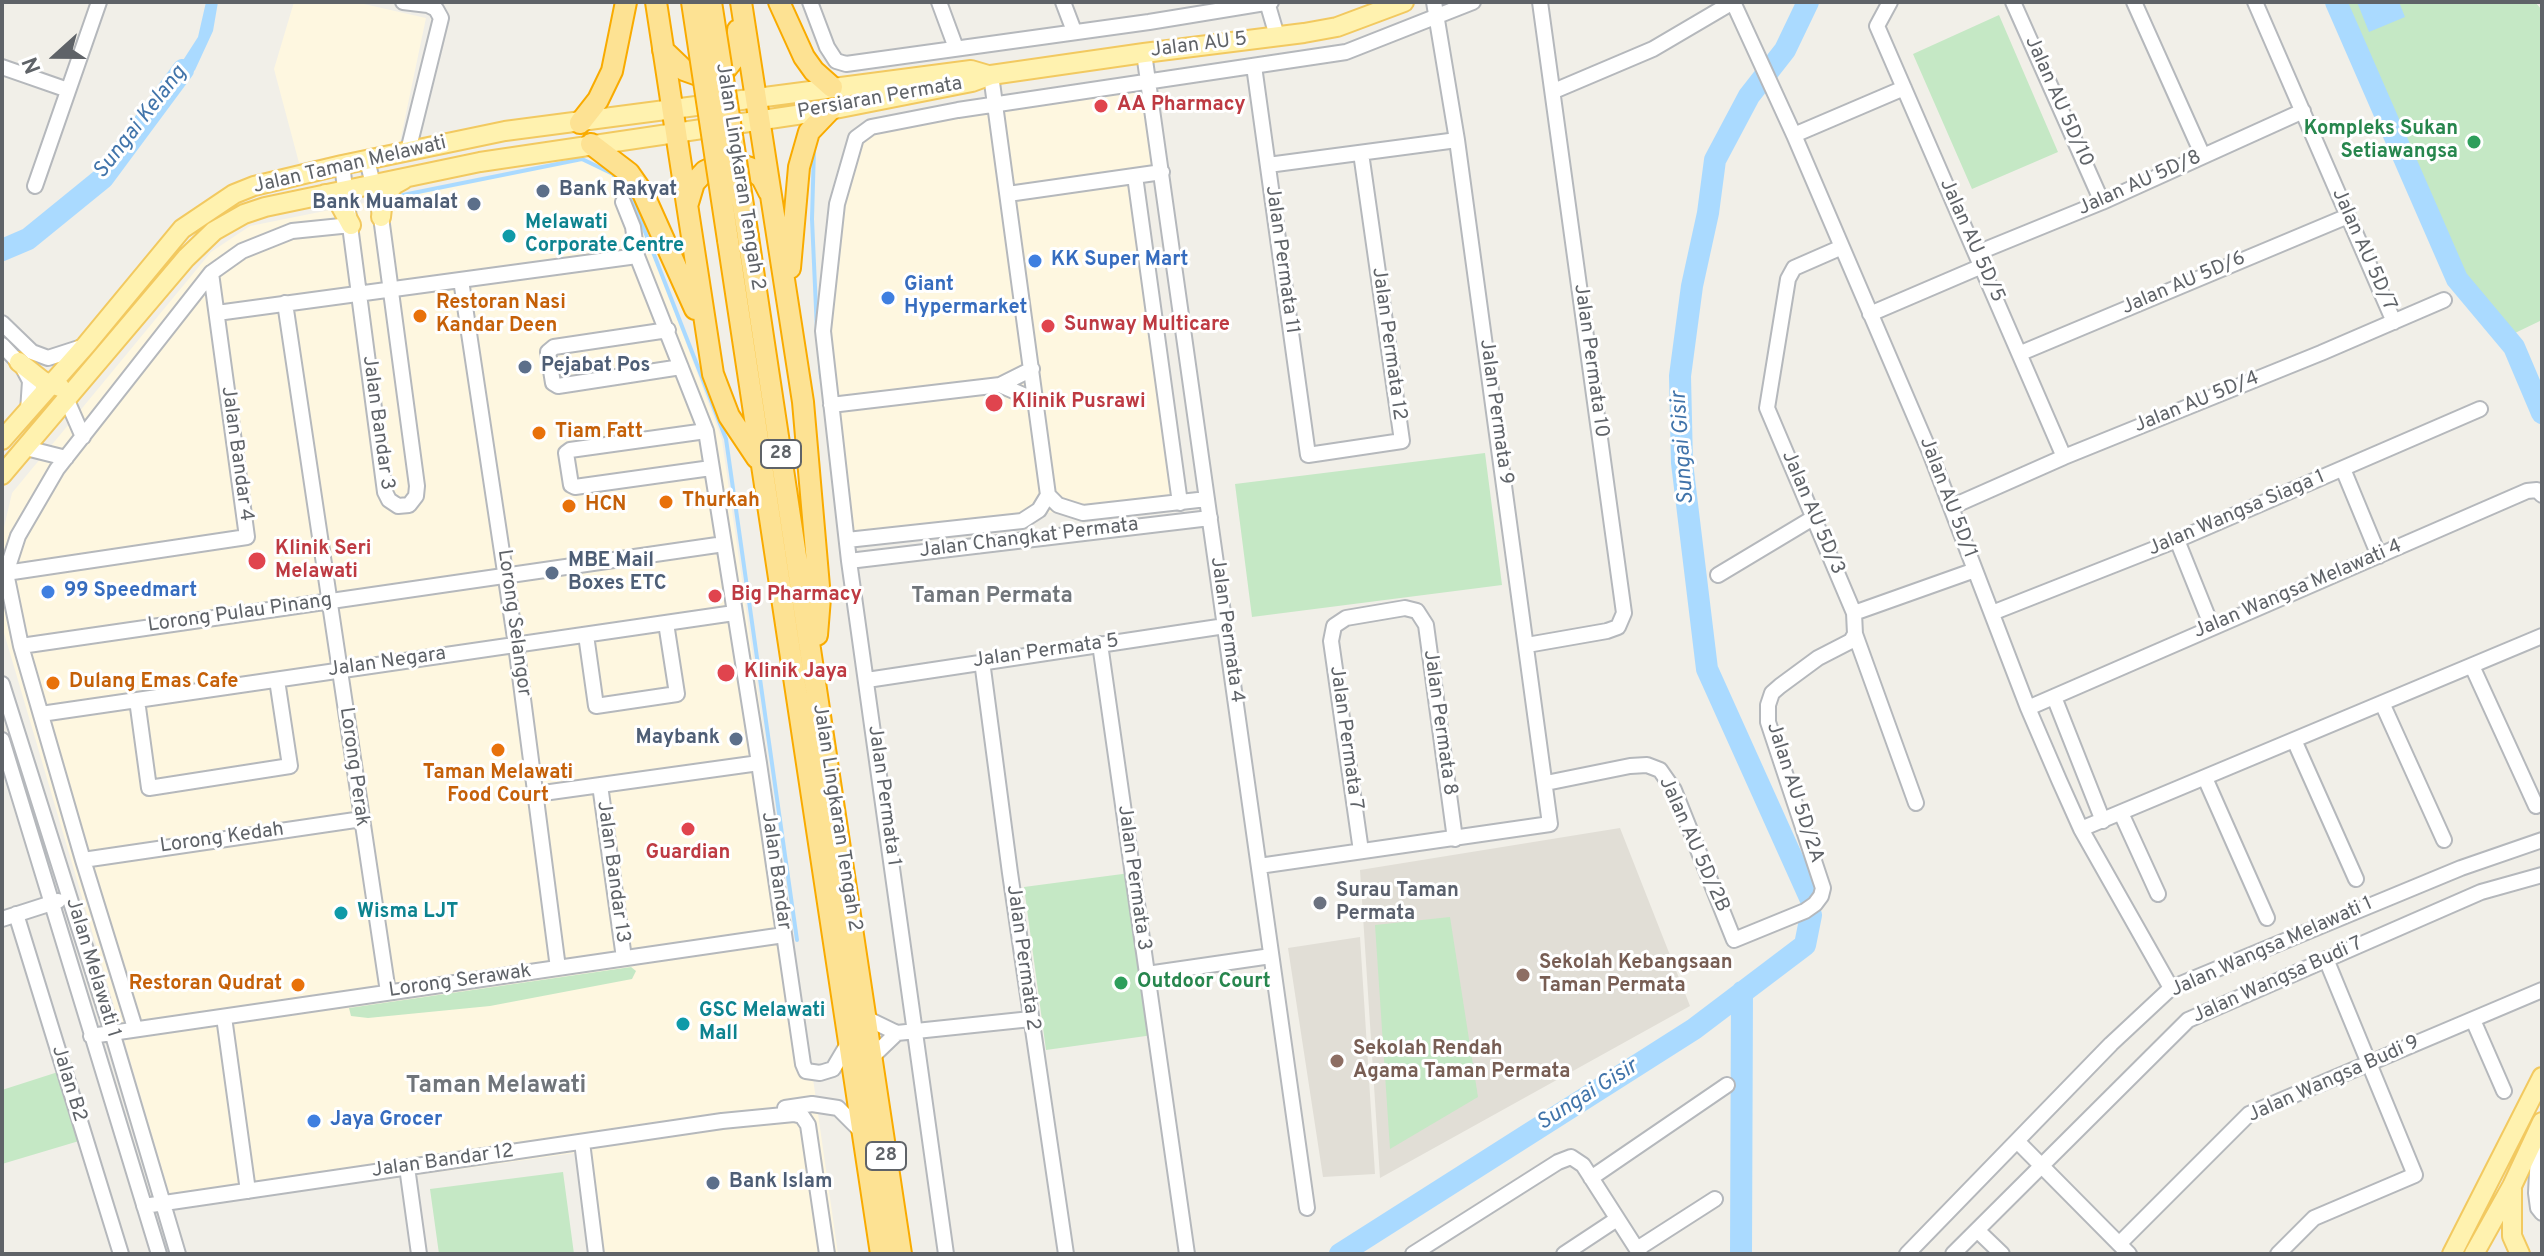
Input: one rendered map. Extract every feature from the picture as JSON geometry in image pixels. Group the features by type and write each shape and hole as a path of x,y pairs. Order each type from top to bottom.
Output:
{"highway":[{"path":"580,123 598,100 612,71 626,2"},
{"path":"656,2 713,374 729,416 762,465"},
{"name":"Jalan Lingkaran Tengah 2","path":"692,2 738,238 814,671 901,1254"},
{"name":"Jalan Lingkaran Tengah 2","path":"711,2 762,465 881,1254"},
{"path":"663,50 676,65 698,75 712,76 726,69 737,49 741,2"},
{"path":"741,2 803,402 820,598 814,671"},
{"path":"779,2 804,57 832,87"},
{"path":"788,301 799,167 809,132 830,110"},
{"path":"591,144 629,173 643,193 706,335"},
{"path":"688,214 688,198 694,183 705,171 720,164 735,163 750,168 762,178 772,199"}],"main road":[{"name":"Jalan AU 5","path":"991,75 1337,27 1404,2"},
{"name":"Persiaran Permata","path":"756,98 971,70 991,75"},
{"name":"Persiaran Permata","path":"675,132 830,110 972,82 991,75"},
{"name":"Jalan Taman Melawati","path":"2,440 182,229 234,194 254,186 342,165 505,131 756,98"},
{"name":"Jalan Taman Melawati","path":"2,475 186,258 214,231 254,210 480,162 675,132"},
{"path":"381,217 383,199 394,185 409,177"},
{"path":"325,194 338,201 351,225"},
{"path":"19,362 51,385 71,387 82,382"},
{"path":"2456,1247 2542,1077"},
{"path":"2481,1252 2540,1125"},
{"path":"2512,1186 2512,1236 2520,1254"}],"street":[{"path":"35,186 99,2"},
{"path":"403,2 428,5 436,9 441,18 408,151"},
{"path":"810,2 827,47 836,61 846,64 1149,22 1268,2 1277,36"},
{"path":"939,2 956,48"},
{"path":"1063,2 1074,31"},
{"name":"Jalan Permata 9","path":"1434,2 1457,140 1550,824 1455,839"},
{"path":"996,105 1346,52 1473,2"},
{"name":"Jalan Permata 10","path":"1527,645 1607,631 1618,627 1624,613 1540,2"},
{"path":"1554,91 1653,49 1733,2"},
{"name":"Jalan AU 5D/1","path":"1733,2 1794,135 1929,450 2028,708 2081,829 2171,988"},
{"name":"Jalan AU 5D/5","path":"1890,2 1877,26 2064,457"},
{"name":"Jalan AU 5D/10","path":"2013,2 2102,202"},
{"path":"2134,2 2203,156"},
{"name":"Jalan AU 5D/7","path":"2255,2 2394,322"},
{"name":"Jalan Permata 4","path":"1144,53 1307,1208"},
{"name":"Jalan Permata 11","path":"1254,66 1308,455"},
{"path":"2,67 68,90"},
{"path":"991,75 1048,495"},
{"path":"1794,135 1904,88"},
{"name":"Jalan Permata 1","path":"946,1254 849,561 823,331 837,204 856,138 871,127 996,105"},
{"name":"Jalan AU 5D/8","path":"1870,314 2102,202 2303,111"},
{"path":"1268,165 1457,140"},
{"name":"Jalan Permata 12","path":"1308,455 1402,441 1361,153"},
{"name":"Jalan Bandar 3","path":"342,165 385,492 389,500 398,506 409,505 416,496 417,486 381,217 367,160"},
{"path":"1008,194 1162,172"},
{"path":"1135,176 1180,503"},
{"name":"Jalan Bandar","path":"623,202 633,227 637,256 706,431 806,1071 820,1073 833,1069 850,1041"},
{"name":"Jalan AU 5D/6","path":"2021,353 2348,216"},
{"path":"135,1028 21,646 6,573 18,536 66,458 211,273 242,251 292,231 351,225"},
{"name":"Jalan AU 5D/3","path":"1842,247 1794,268 1788,279 1767,408 1854,613 1855,634 1916,803"},
{"path":"217,313 637,256"},
{"name":"Jalan Bandar 4","path":"6,573 247,537 211,273"},
{"name":"Lorong Selangor","path":"461,280 516,645 558,968"},
{"name":"Jalan AU 5D/4","path":"1951,507 2444,300"},
{"name":"Lorong Perak","path":"285,303 388,992"},
{"path":"2,323 32,352 48,358 86,345"},
{"path":"668,330 554,347 548,352 553,383 558,386 681,367"},
{"path":"2,345 19,362 30,381 28,411"},
{"path":"831,405 1000,385 1032,369"},
{"path":"1000,385 1037,401"},
{"path":"66,398 83,437"},
{"name":"Jalan Wangsa Siaga 1","path":"1992,613 2177,540 2480,409"},
{"path":"706,431 566,453 571,485 575,487 711,468"},
{"path":"26,448 66,458"},
{"path":"2343,469 2379,556"},
{"name":"Jalan Wangsa Melawati 4","path":"2028,708 2527,491 2537,490 2542,495"},
{"name":"Jalan Changkat Permata","path":"847,540 1022,521 1039,510 1048,495 1057,504 1083,513 1207,499"},
{"name":"Jalan Changkat Permata","path":"849,561 1210,518"},
{"path":"1718,575 1813,518"},
{"path":"2177,540 2212,627"},
{"name":"Lorong Pulau Pinang","path":"21,646 724,544"},
{"path":"1854,613 1975,570"},
{"name":"Jalan Permata 7","path":"1361,851 1331,641 1334,626 1346,618 1405,608 1417,611"},
{"name":"Jalan Permata 8","path":"1417,611 1426,625 1455,839"},
{"name":"Jalan Negara","path":"41,714 734,613"},
{"path":"586,635 596,706 677,694 666,623"},
{"name":"Jalan Permata 5","path":"867,680 1225,626"},
{"name":"Jalan AU 5D/2A","path":"1734,940 1805,911 1821,896 1820,876 1768,722 1768,705 1772,693 1780,686 1818,658 1851,641 1855,634"},
{"path":"2081,829 2542,636"},
{"name":"Jalan Permata 3","path":"1100,644 1187,1254"},
{"name":"Jalan Permata 2","path":"982,661 1066,1254"},
{"path":"2472,666 2536,806"},
{"path":"137,700 149,788 290,766 277,680"},
{"name":"Jalan Melawati 1","path":"2,684 112,1032 178,1254"},
{"path":"2054,697 2103,821"},
{"path":"2382,703 2444,840"},
{"name":"Jalan Melawati 1","path":"2,740 159,1254"},
{"path":"2294,740 2356,879"},
{"path":"536,794 759,763"},
{"name":"Jalan AU 5D/2B","path":"1546,783 1630,766 1647,765 1660,770 1674,790 1734,940"},
{"path":"2205,778 2267,918"},
{"name":"Jalan Bandar 13","path":"600,785 624,958"},
{"path":"2121,813 2158,894"},
{"name":"Lorong Kedah","path":"83,860 362,819"},
{"path":"1259,866 1455,839"},
{"name":"Jalan Wangsa Melawati 1","path":"1907,1254 2111,1044 2171,988 2461,868 2542,840"},
{"name":"Jalan Wangsa Budi 7","path":"1953,1254 2188,1020 2481,892 2542,875"},
{"path":"9,916 70,898"},
{"path":"84,943 98,908"},
{"name":"Jalan B2","path":"9,916 121,1254"},
{"name":"Lorong Serawak","path":"91,1036 784,935"},
{"path":"1147,974 1271,956"},
{"path":"2278,1254 2314,1218 2415,1175 2326,959"},
{"name":"Jalan Wangsa Budi 9","path":"2124,1249 2249,1114 2542,990"},
{"path":"224,1017 248,1191"},
{"path":"866,1018 897,1033 1031,1019"},
{"path":"2473,1020 2504,1091"},
{"path":"872,1057 897,1033"},
{"path":"1591,1178 1727,1085"},
{"path":"722,1121 748,1113 825,1105 838,1108 864,1134"},
{"path":"805,1120 825,1105"},
{"path":"722,1121 794,1114 805,1120"},
{"path":"805,1120 827,1254"},
{"name":"Jalan Bandar 12","path":"144,1206 722,1121"},
{"path":"2540,1125 2536,1193 2542,1213"},
{"path":"582,1142 596,1254"},
{"path":"2018,1142 2124,1249"},
{"path":"1413,1254 1558,1162 1571,1157 1583,1165 1638,1252 1715,1199"},
{"path":"407,1167 419,1254"},
{"path":"1564,1254 1617,1219"},
{"path":"1977,1230 2002,1254"},
{"path":"2456,1247 2481,1252"}],"shaded area":[{"path":"294,2 355,2 426,18 400,142 299,163 274,69"},
{"path":"1144,86 1156,168 1131,172 1175,498 851,536 828,330 842,206 861,140 874,131"},
{"path":"578,160 625,179 722,440 838,1254 588,1254 575,1153 174,1209 2,626 2,536 12,493 211,252 250,226"},
{"name":"Sekolah Kebangsaan Taman Permata","path":"1620,828 1690,1006 1380,1178 1360,870"},
{"name":"Sekolah Rendah Agama Taman Permata","path":"1360,937 1375,1174 1323,1177 1288,948"}],"green space":[{"name":"Kompleks Sukan Setiawangsa","path":"2346,2 2535,2 2542,10 2542,320 2515,333 2461,274"},
{"path":"1999,15 2058,152 1972,189 1913,54"},
{"path":"1485,453 1502,585 1252,617 1235,484"},
{"path":"1130,873 1153,1035 1046,1050 1024,887"},
{"path":"1450,917 1478,1097 1390,1149 1375,925"},
{"path":"631,967 636,971 632,979 490,1006 368,1018 351,1016 349,1008"},
{"path":"58,1072 79,1141 2,1164 2,1090"},
{"path":"563,1172 574,1254 439,1254 430,1189"}],"water":[{"path":"206,2 218,2 213,31 195,70 170,97 162,93 198,37"},
{"path":"2357,2 2399,2 2405,17 2369,32"}],"waterway":[{"name":"Sungai Gisir","path":"1808,2 1785,50 1749,96 1715,160 1708,213 1692,286 1680,376 1682,463 1707,669 1811,900"},
{"path":"2336,2 2457,279 2514,347 2542,413"},
{"name":"Sungai Kelang","path":"2,250 28,239 103,178 183,70"},
{"path":"814,148 812,219 817,331"},
{"path":"398,196 582,159 613,174 635,206 726,439 797,940"},
{"path":"820,364 821,377"},
{"name":"Sungai Gisir","path":"1340,1254 1694,1029 1805,945 1811,915"},
{"path":"1741,1254 1742,992"}],"place":[{"name":"AA Pharmacy","path":"1101,106"},
{"name":"Kompleks Sukan Setiawangsa","path":"2474,142"},
{"name":"Bank Rakyat","path":"543,191"},
{"name":"Bank Muamalat","path":"474,204"},
{"name":"Melawati Corporate Centre","path":"509,236"},
{"name":"KK Super Mart","path":"1035,261"},
{"name":"Giant Hypermarket","path":"888,298"},
{"name":"Restoran Nasi Kandar Deen","path":"420,316"},
{"name":"Sunway Multicare","path":"1048,326"},
{"name":"Pejabat Pos","path":"525,367"},
{"name":"Klinik Pusrawi","path":"994,403"},
{"name":"Tiam Fatt","path":"539,433"},
{"name":"Thurkah","path":"666,502"},
{"name":"HCN","path":"569,506"},
{"name":"Klinik Seri Melawati","path":"257,561"},
{"name":"MBE Mail Boxes ETC","path":"552,573"},
{"name":"99 Speedmart","path":"48,592"},
{"name":"Big Pharmacy","path":"715,596"},
{"name":"Klinik Jaya","path":"726,673"},
{"name":"Dulang Emas Cafe","path":"53,683"},
{"name":"Maybank","path":"736,739"},
{"name":"Taman Melawati Food Court","path":"498,750"},
{"name":"Guardian","path":"688,829"},
{"name":"Surau Taman Permata","path":"1320,903"},
{"name":"Wisma LJT","path":"341,913"},
{"name":"Sekolah Kebangsaan Taman Permata","path":"1523,975"},
{"name":"Outdoor Court","path":"1121,983"},
{"name":"Restoran Qudrat","path":"298,985"},
{"name":"GSC Melawati Mall","path":"683,1024"},
{"name":"Sekolah Rendah Agama Taman Permata","path":"1337,1061"},
{"name":"Jaya Grocer","path":"314,1121"},
{"name":"Bank Islam","path":"713,1183"}],"district":[{"name":"Taman Permata","path":"992,598"},
{"name":"Taman Melawati","path":"496,1087"}]}
